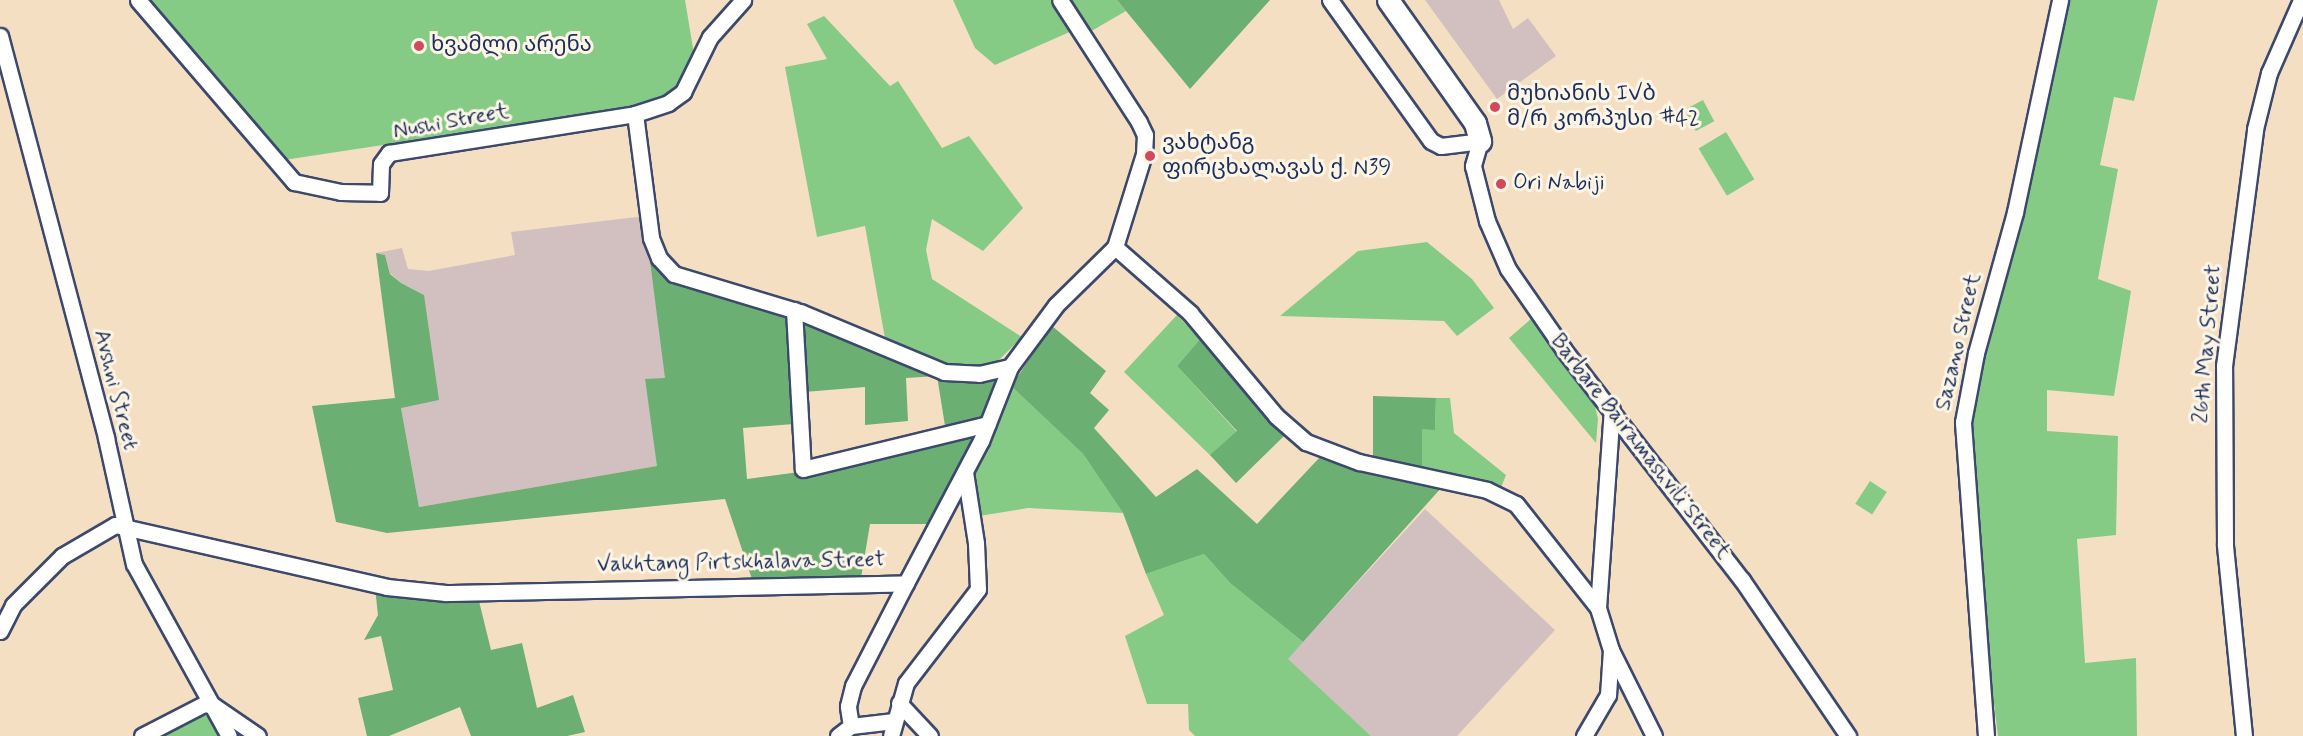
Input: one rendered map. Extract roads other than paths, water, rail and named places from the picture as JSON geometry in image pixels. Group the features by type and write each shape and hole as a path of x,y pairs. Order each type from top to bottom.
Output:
{"street":[{"name":"Nushi Street","path":"138,0 283,172 294,182 308,186 341,192 380,192 381,164 389,153 635,114"},
{"path":"743,0 710,37 683,92 657,108 635,114 651,238 659,258 674,274 794,310 944,372 979,374 1011,367"},
{"name":"Vakhtang Pirtskhalava Street","path":"123,526 387,587 446,593 906,582 965,472 988,424 1011,367 1056,306 1115,247 1144,154 1145,135 1060,0"},
{"path":"1330,0 1431,141 1441,146 1480,141 1475,123 1388,0"},
{"name":"Sazano Street","path":"1986,736 1963,422 1976,353 2015,212 2060,0"},
{"name":"26th May Street","path":"2244,736 2225,544 2224,366 2255,129 2269,73 2301,0"},
{"name":"Avshni Street","path":"0,36 106,438 123,526 134,564 229,736"},
{"name":"Barbare Bairamashvili Street","path":"1480,141 1473,166 1487,221 1508,269 1564,350 1612,409 1742,580 1848,736"},
{"path":"1115,247 1190,313 1276,416 1306,442 1359,462 1486,490 1516,504 1598,608 1611,650 1654,736"},
{"path":"794,310 803,469 988,424"},
{"path":"1598,608 1612,409"},
{"path":"838,736 851,726 892,729 898,703 906,683 978,589 976,543 965,472"},
{"path":"0,631 13,605 62,556 106,529 123,526"},
{"path":"851,726 848,706 853,686 906,582"},
{"path":"1584,736 1608,695 1611,650"},
{"path":"898,703 930,736"},
{"path":"142,736 158,731 204,704 214,706 258,736"}],"place":[{"name":"ხვამლი არენა","path":"419,46"},
{"name":"მუხიანის IVბ მ/რ კორპუსი #42","path":"1495,107"},
{"name":"ვახტანგ ფირცხალავას ქ. N39","path":"1150,156"},
{"name":"Ori Nabiji","path":"1501,184"}]}
